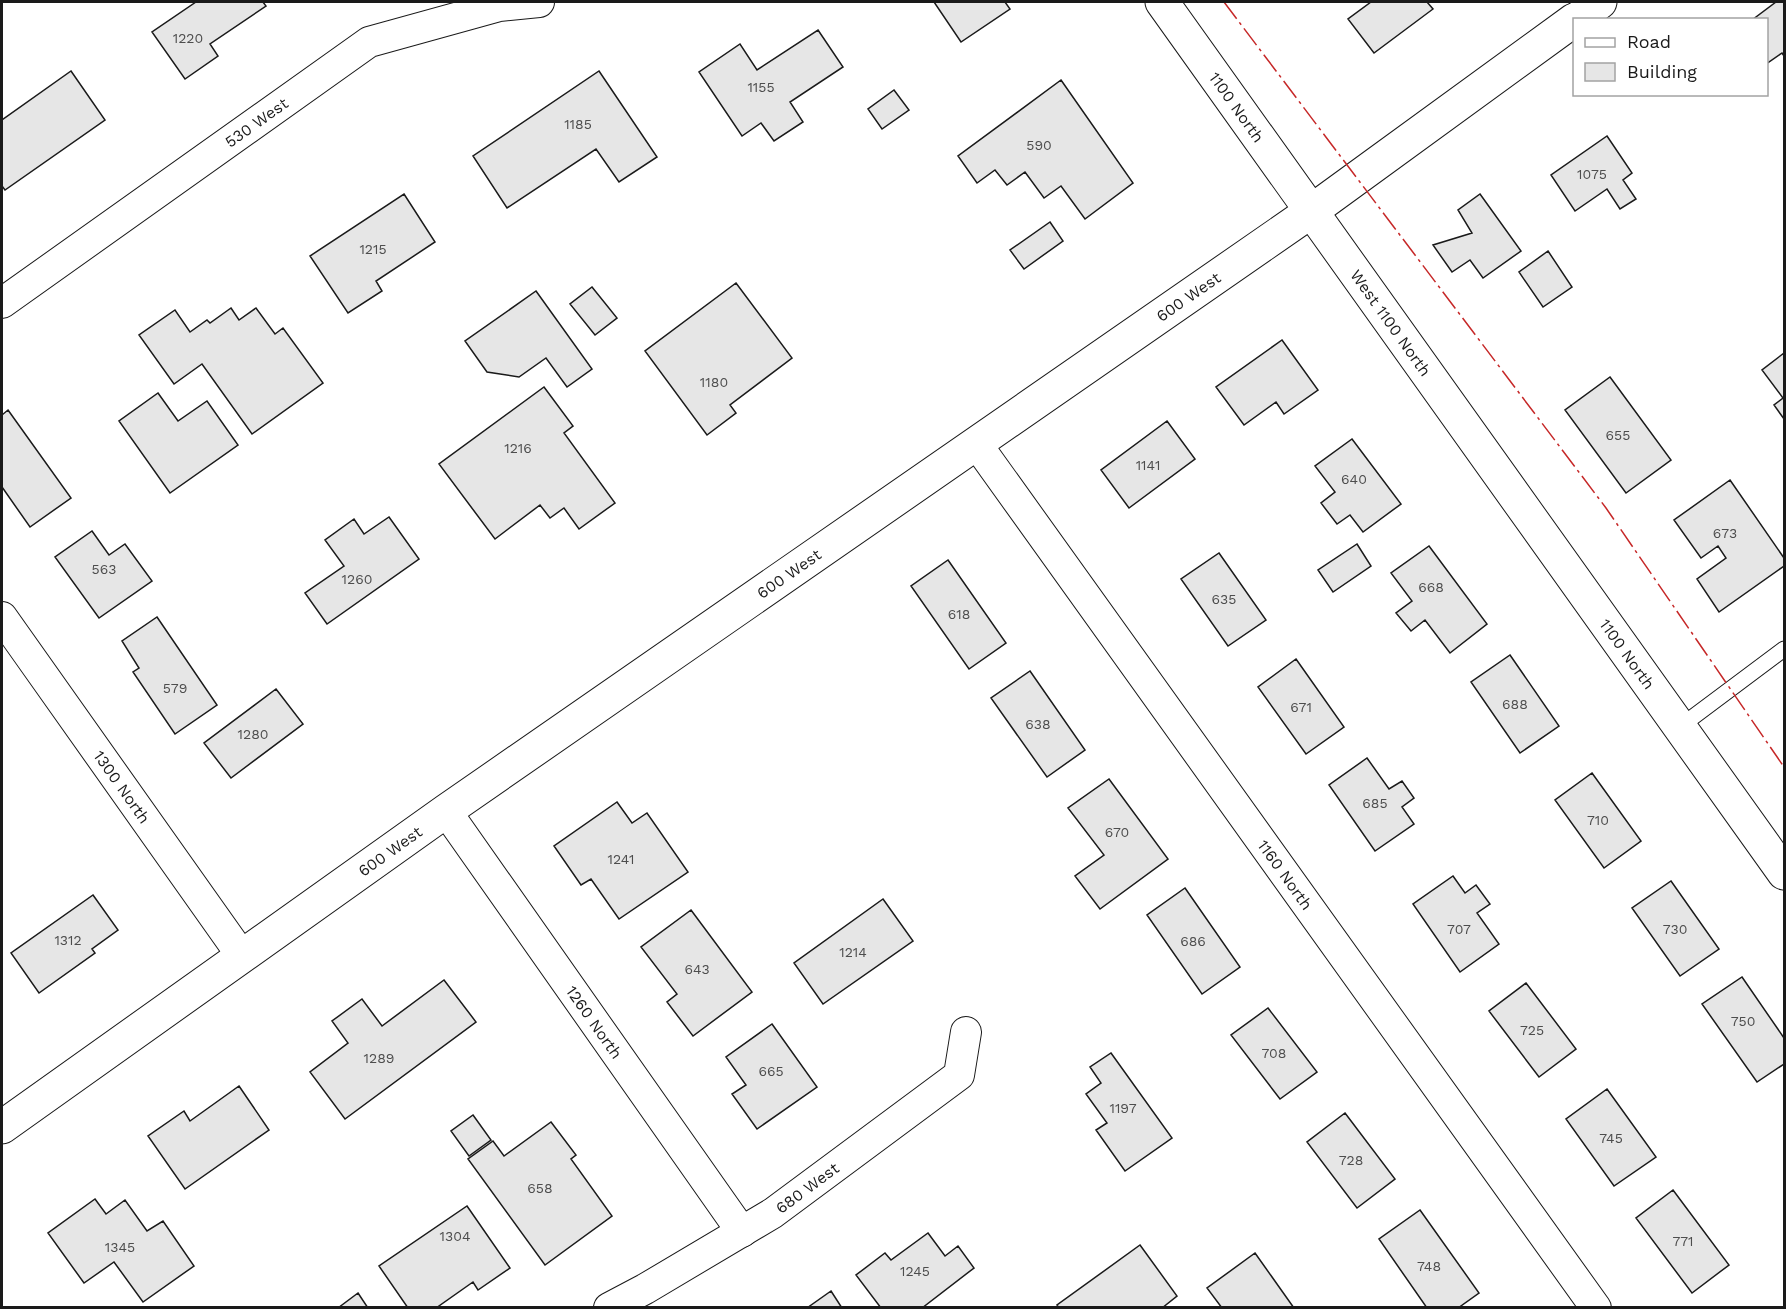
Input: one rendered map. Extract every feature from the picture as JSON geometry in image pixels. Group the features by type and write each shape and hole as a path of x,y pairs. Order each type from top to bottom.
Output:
{"street":[{"name":"530 West","path":"2,303 369,42 499,6 539,2"},
{"name":"1100 North","path":"1162,2 1313,210"},
{"name":"600 West","path":"1578,18 1600,2"},
{"name":"600 West","path":"2,1127 446,811 1313,210 1573,21"},
{"name":"West 1100 North","path":"1313,210 1473,434"},
{"name":"1100 North","path":"1473,434 1785,873"},
{"name":"1160 North","path":"976,442 1596,1308"},
{"name":"1300 North","path":"2,617 242,956"},
{"name":"1260 North","path":"446,811 742,1232"},
{"name":"680 West","path":"609,1308 773,1213 959,1075 966,1032"}],"lane":[{"path":"1681,726 1785,649"}],"building":[{"path":"196,2 263,2 266,6 210,44 218,56 185,79 152,32"},
{"path":"934,2 1005,2 1010,9 961,42"},
{"path":"1371,2 1427,2 1433,9 1374,53 1348,19"},
{"path":"1776,2 1784,2 1784,56 1782,53 1768,63 1768,18 1755,18"},
{"path":"818,30 843,67 790,102 803,122 774,141 761,123 742,136 699,72 740,44 757,70"},
{"path":"71,71 105,120 5,190 2,186 2,120"},
{"path":"599,71 657,157 619,182 596,149 507,208 473,156"},
{"path":"1061,80 1133,183 1085,219 1061,186 1044,198 1025,172 1007,185 995,170 977,183 958,156"},
{"path":"894,90 909,110 882,129 868,109"},
{"path":"1607,136 1632,173 1623,180 1636,199 1620,209 1607,189 1575,211 1551,175"},
{"path":"404,194 435,242 376,281 382,291 348,313 310,256"},
{"path":"1480,194 1521,251 1483,278 1470,260 1452,272 1433,245 1472,233 1458,210"},
{"path":"1050,222 1063,241 1024,269 1010,250"},
{"path":"1548,251 1572,287 1543,307 1519,272"},
{"path":"736,283 792,358 730,405 736,413 707,435 645,351"},
{"path":"592,287 617,318 595,335 570,304"},
{"path":"536,291 592,369 567,387 546,358 519,377 487,372 465,341"},
{"path":"231,308 239,320 256,308 275,334 283,328 323,383 252,434 202,364 174,384 139,335 175,310 190,332 207,320 210,323"},
{"path":"1282,340 1318,390 1284,414 1276,402 1244,425 1216,387"},
{"path":"1784,353 1784,419 1774,405 1783,398 1762,370"},
{"path":"1610,377 1671,460 1626,493 1565,410"},
{"path":"544,387 573,426 564,433 615,503 579,529 564,508 550,518 540,505 495,539 439,464"},
{"path":"158,393 178,421 207,401 238,445 170,493 119,421"},
{"path":"8,410 71,498 30,527 2,487 2,415"},
{"path":"1167,421 1195,459 1129,508 1101,470"},
{"path":"1352,439 1401,504 1363,532 1350,515 1337,524 1321,503 1335,492 1315,466"},
{"path":"1730,480 1784,558 1784,566 1719,612 1697,579 1726,558 1718,546 1701,558 1674,520"},
{"path":"389,517 419,559 327,624 305,593 344,566 325,540 354,519 364,534"},
{"path":"92,531 109,555 125,544 152,581 99,618 55,557"},
{"path":"1357,544 1371,566 1333,592 1318,570"},
{"path":"1429,546 1487,624 1450,653 1425,620 1411,631 1396,613 1412,601 1391,573"},
{"path":"1219,553 1266,620 1228,646 1181,579"},
{"path":"948,560 1006,643 969,669 911,586"},
{"path":"157,617 217,705 175,734 133,672 139,668 122,641"},
{"path":"1510,655 1559,726 1520,753 1471,682"},
{"path":"1296,659 1344,727 1306,754 1258,687"},
{"path":"1030,671 1085,750 1047,777 991,698"},
{"path":"276,689 303,724 231,778 204,743"},
{"path":"1367,758 1389,789 1402,781 1414,798 1402,807 1414,824 1375,851 1329,785"},
{"path":"1592,773 1641,841 1604,868 1555,800"},
{"path":"1109,779 1168,859 1100,909 1075,876 1104,855 1068,808"},
{"path":"617,802 632,823 647,813 688,872 619,919 591,879 581,885 554,846"},
{"path":"1453,876 1465,893 1476,885 1490,904 1477,913 1499,944 1460,972 1413,904"},
{"path":"1671,881 1719,949 1680,976 1632,908"},
{"path":"1185,888 1240,967 1202,994 1147,915"},
{"path":"93,895 118,930 92,949 95,953 39,993 11,953"},
{"path":"883,899 913,941 823,1004 794,963"},
{"path":"691,910 752,992 693,1036 667,1002 677,994 641,947"},
{"path":"1742,977 1784,1038 1784,1064 1757,1082 1702,1004"},
{"path":"444,980 476,1022 345,1119 310,1072 348,1043 332,1021 362,999 382,1026"},
{"path":"1526,983 1576,1049 1539,1077 1489,1011"},
{"path":"1268,1008 1317,1072 1280,1099 1231,1035"},
{"path":"772,1024 817,1087 757,1129 732,1094 746,1085 726,1057"},
{"path":"1111,1053 1172,1138 1125,1171 1096,1130 1107,1123 1086,1094 1101,1083 1090,1067"},
{"path":"239,1086 269,1130 185,1189 148,1136 184,1111 190,1121"},
{"path":"1607,1089 1656,1157 1614,1186 1566,1119"},
{"path":"1345,1113 1395,1179 1357,1208 1307,1142"},
{"path":"473,1115 491,1140 469,1156 451,1131"},
{"path":"551,1122 576,1155 571,1159 612,1216 545,1265 468,1159 493,1141 504,1156"},
{"path":"1673,1190 1729,1265 1692,1293 1636,1218"},
{"path":"95,1199 106,1214 125,1200 147,1231 163,1221 194,1266 143,1302 114,1262 84,1283 48,1233"},
{"path":"467,1206 510,1268 478,1290 473,1282 436,1308 408,1308 379,1266"},
{"path":"1420,1210 1479,1293 1458,1308 1427,1308 1379,1239"},
{"path":"928,1233 945,1256 958,1246 974,1268 922,1308 881,1308 856,1275 885,1253 891,1260"},
{"path":"1140,1245 1177,1296 1162,1308 1059,1308 1057,1305"},
{"path":"1255,1253 1294,1308 1222,1308 1207,1288"},
{"path":"831,1291 842,1308 807,1308"},
{"path":"358,1293 368,1308 338,1308"}],"power":[{"path":"1224,2 1606,508 1784,767"}]}
